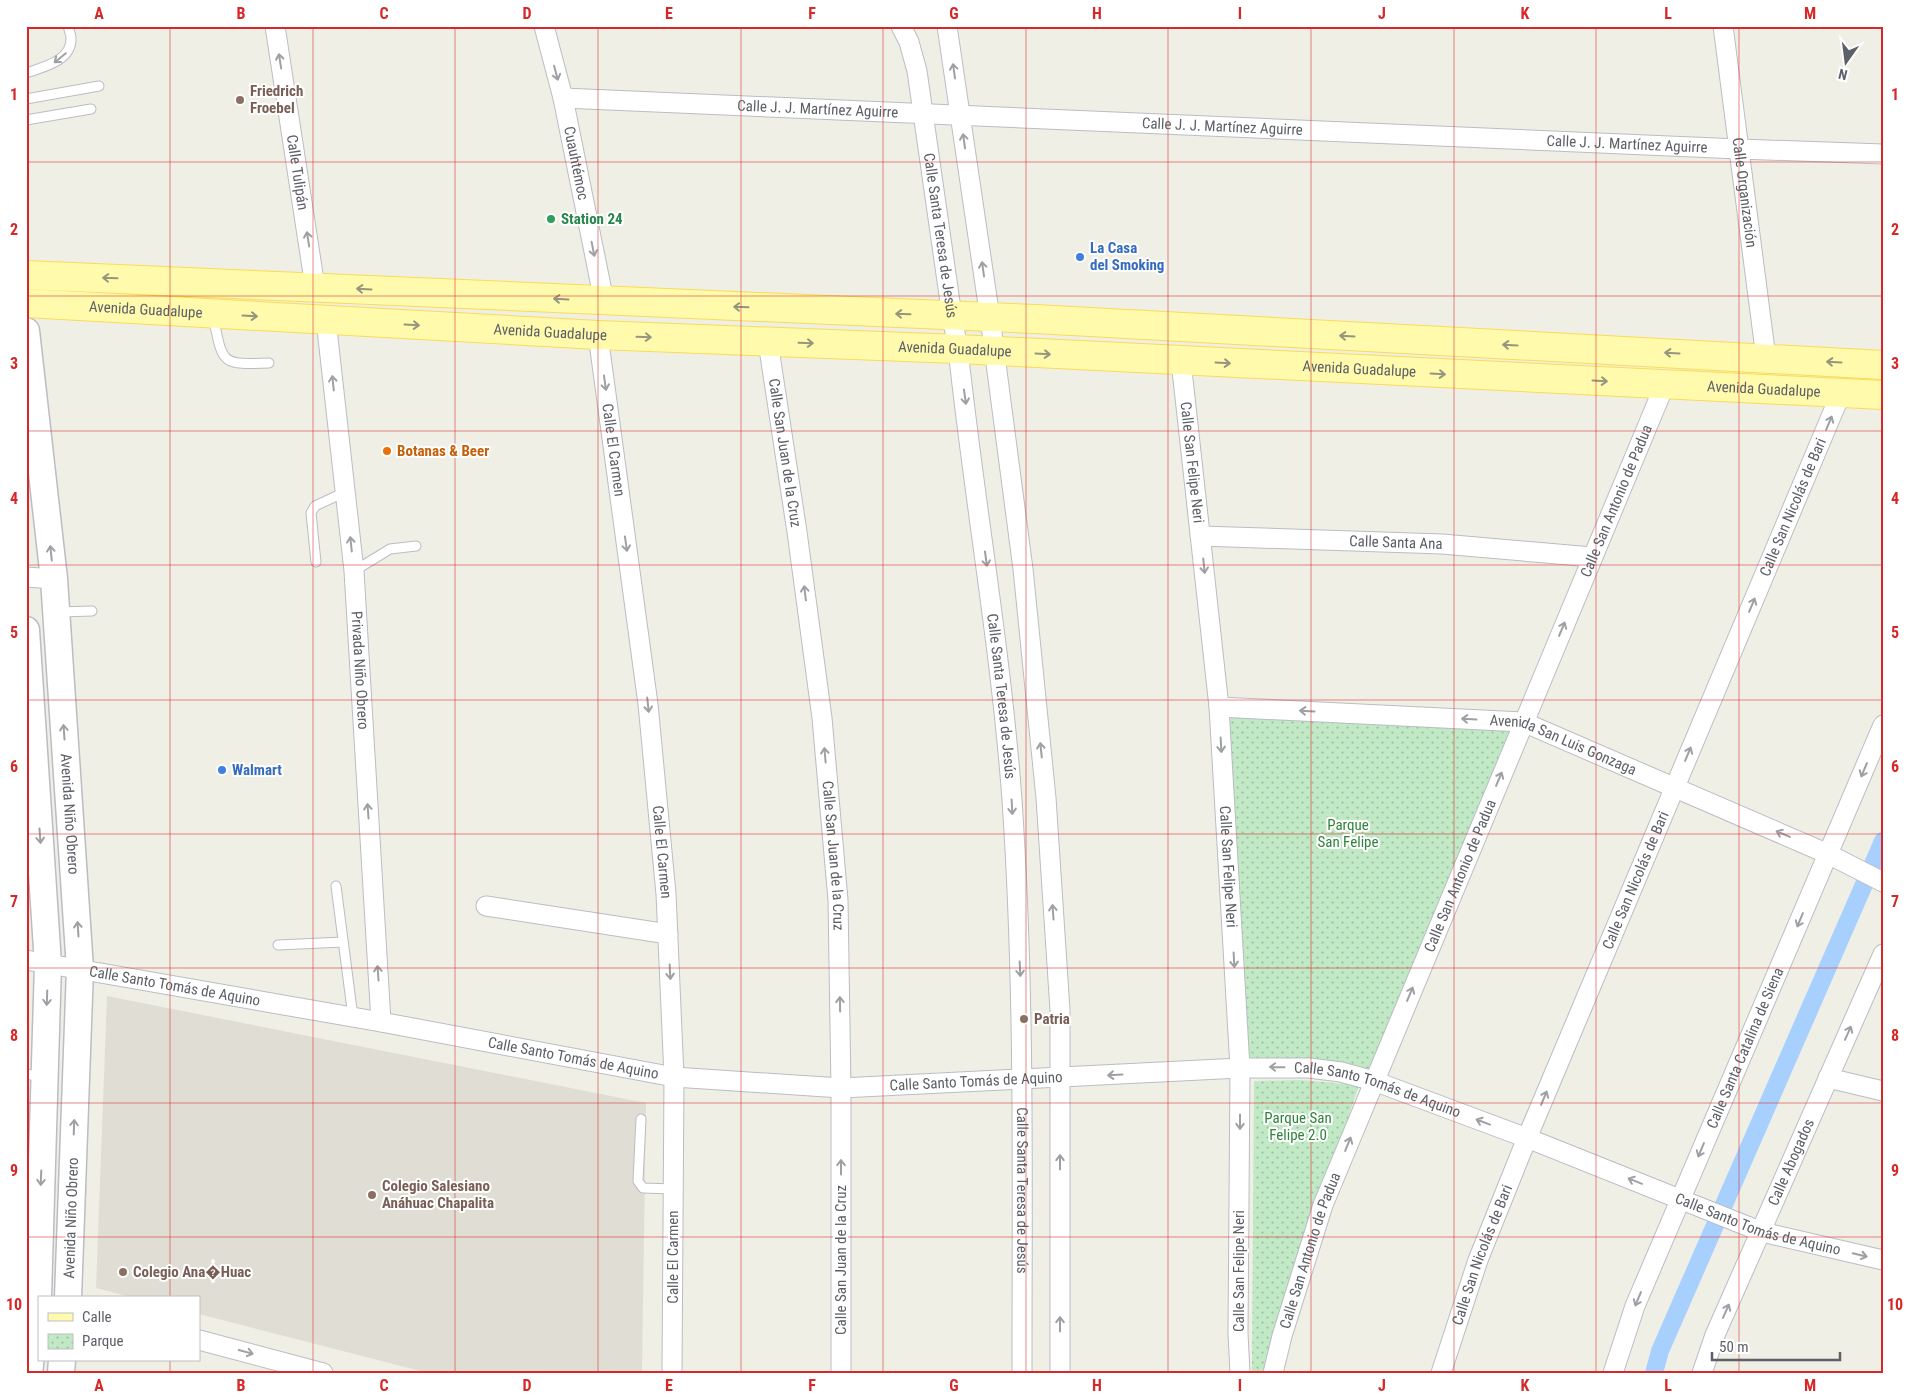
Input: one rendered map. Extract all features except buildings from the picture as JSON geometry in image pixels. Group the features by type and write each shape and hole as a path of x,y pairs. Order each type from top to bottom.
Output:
{"main road":[{"name":"Avenida Guadalupe","path":"26,275 952,316 1883,365"},
{"name":"Avenida Guadalupe","path":"26,303 598,335 958,349 1883,395"},
{"name":"Avenida Niño Obrero","path":"26,331 54,579 80,969 68,1296"},
{"name":"Avenida Niño Obrero","path":"26,630 37,962 35,1076 36,1296 28,1373"}],"street":[{"name":"Calle Tulipán","path":"275,26 315,287"},
{"name":"Cuauhtémoc","path":"544,26 563,98 604,301"},
{"name":"Calle Santa Teresa de Jesús","path":"901,26 915,61 958,349 988,571 1012,799 1022,1008 1022,1373"},
{"path":"947,26 990,318 1023,569 1045,788 1060,1010 1060,1373"},
{"name":"Calle Organización","path":"1723,26 1766,358"},
{"name":"Calle J. J. Martínez Aguirre","path":"563,98 1883,154"},
{"name":"Privada Niño Obrero","path":"326,320 354,570 381,1022"},
{"name":"Calle El Carmen","path":"598,335 648,704 666,894 674,1078 672,1373"},
{"name":"Calle San Juan de la Cruz","path":"768,342 797,532 822,718 838,900 841,1088 841,1373"},
{"name":"Calle San Felipe Neri","path":"1181,361 1219,707 1240,1068 1238,1323 1240,1373"},
{"name":"Calle San Antonio de Padua","path":"1273,1373 1282,1336 1323,1205 1665,384"},
{"name":"Calle San Nicolás de Bari","path":"1441,1373 1478,1260 1527,1138 1841,393"},
{"name":"Calle Santa Ana","path":"1200,536 1442,544 1592,557"},
{"path":"26,577 54,579"},
{"name":"Avenida San Luis Gonzaga","path":"1219,707 1523,722 1828,854 1883,882"},
{"name":"Calle Santa Catalina de Siena","path":"1613,1373 1635,1306 1883,726"},
{"path":"32,794 69,800"},
{"path":"486,906 668,934"},
{"name":"Calle Abogados","path":"1702,1373 1754,1229 1828,1078 1883,954"},
{"name":"Calle Santo Tomás de Aquino","path":"37,962 381,1022 674,1078 841,1088 1240,1068 1272,1067 1328,1070 1374,1081 1527,1138 1754,1229 1883,1260"},
{"path":"1828,1078 1883,1091"},
{"path":"200,1340 282,1368 323,1373"}],"lane":[{"path":"26,73 55,63 68,51 71,38 68,26"},
{"path":"26,99 99,86"},
{"path":"26,120 90,109"},
{"path":"212,314 223,356 228,361 238,364 269,363"},
{"path":"316,562 311,513 315,506 345,492"},
{"path":"354,570 390,549 416,546"},
{"path":"56,612 92,611"},
{"path":"336,886 353,1017"},
{"path":"278,945 343,942"},
{"path":"641,1120 638,1181 642,1188 674,1189"}],"shaded area":[{"path":"26,853 31,952 26,951"},
{"name":"Colegio Salesiano Anáhuac Chapalita","path":"107,996 646,1103 642,1373 428,1373 200,1314 200,1296 126,1296 96,1288"}],"green space":[{"name":"Parque San Felipe","path":"1226,713 1519,725 1368,1076 1245,1063"},
{"name":"Parque San Felipe 2.0","path":"1300,1080 1359,1085 1263,1373 1252,1373 1254,1081"}],"waterway":[{"path":"1654,1373 1660,1351 1883,841"}],"place":[{"name":"Friedrich Froebel","path":"240,100"},
{"name":"Station 24","path":"551,219"},
{"name":"La Casa del Smoking","path":"1080,257"},
{"name":"Botanas & Beer","path":"387,451"},
{"name":"Walmart","path":"222,770"},
{"name":"Patria","path":"1024,1019"},
{"name":"Colegio Salesiano Anáhuac Chapalita","path":"372,1195"},
{"name":"Colegio Ana�Huac","path":"123,1272"}]}
